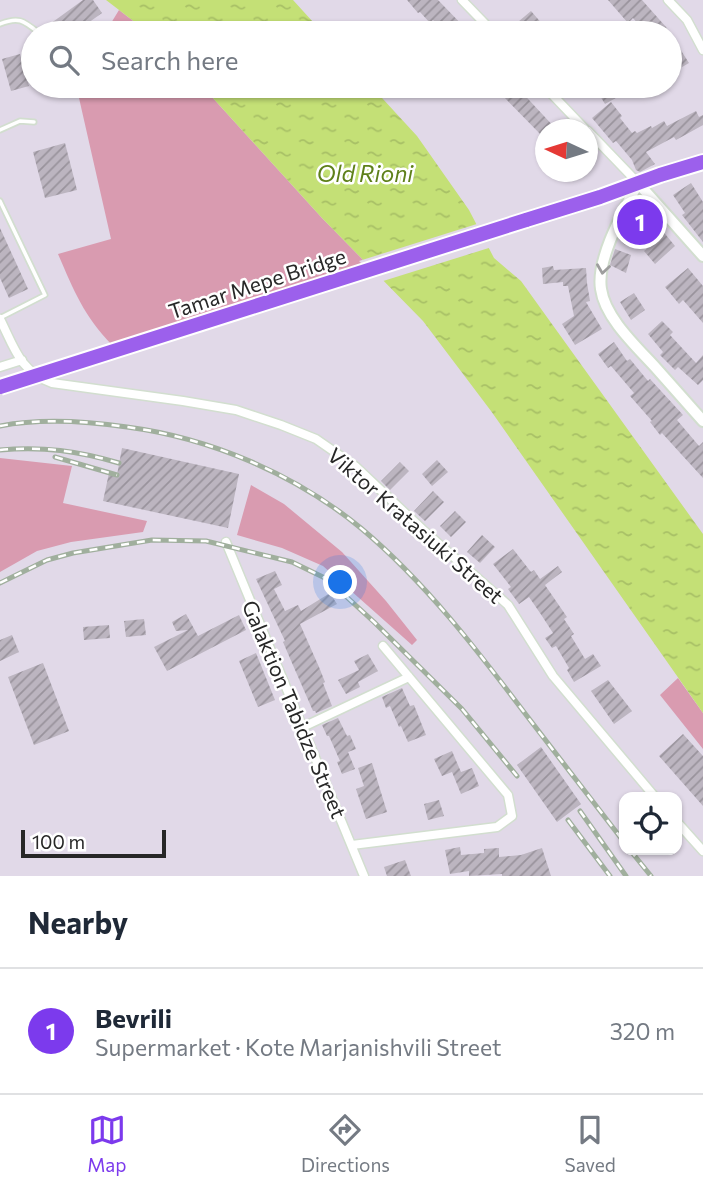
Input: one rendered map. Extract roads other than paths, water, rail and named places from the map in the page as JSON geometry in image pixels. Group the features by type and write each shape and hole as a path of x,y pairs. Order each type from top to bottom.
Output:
{"highway":[{"name":"Tamar Mepe Bridge","path":"0,387 703,162"}],"street":[{"path":"462,0 482,21"},
{"path":"668,0 687,20 703,50"},
{"path":"556,98 576,119"},
{"path":"598,141 703,256"},
{"path":"638,183 603,262 601,288 606,306 624,333 703,421"},
{"path":"600,197 612,201 622,215"},
{"name":"Viktor Kratasiuki Street","path":"0,318 22,360 38,378 52,383 236,410 316,439 355,466 508,605 553,676 650,792"},
{"path":"0,367 22,360"},
{"name":"Galaktion Tabidze Street","path":"226,542 364,876"},
{"path":"352,845 497,827 512,816 508,794 383,646"},
{"path":"303,727 409,677"},
{"path":"682,828 703,851"}],"lane":[{"path":"0,24 12,20 21,21"},
{"path":"0,130 20,121 34,122"},
{"path":"0,201 45,295 0,318"}],"water":[{"path":"106,0 293,0 312,21 133,21"},
{"name":"Old Rioni","path":"213,98 382,98 417,136 469,210 494,258 521,281 703,534 703,713 491,411 423,321 322,218"}],"railway":[{"path":"0,426 48,421 79,422 159,432 252,462 310,492 362,529 429,594 619,836"},
{"path":"0,450 60,450 119,463"},
{"path":"55,457 117,475"},
{"path":"0,583 47,560 152,540 206,541 292,562 327,579 374,622 462,709 517,776"},
{"path":"580,811 626,876"},
{"path":"568,820 610,876"},
{"path":"634,855 651,876"}],"place":[{"name":"Bevrili","path":"640,222"}]}
